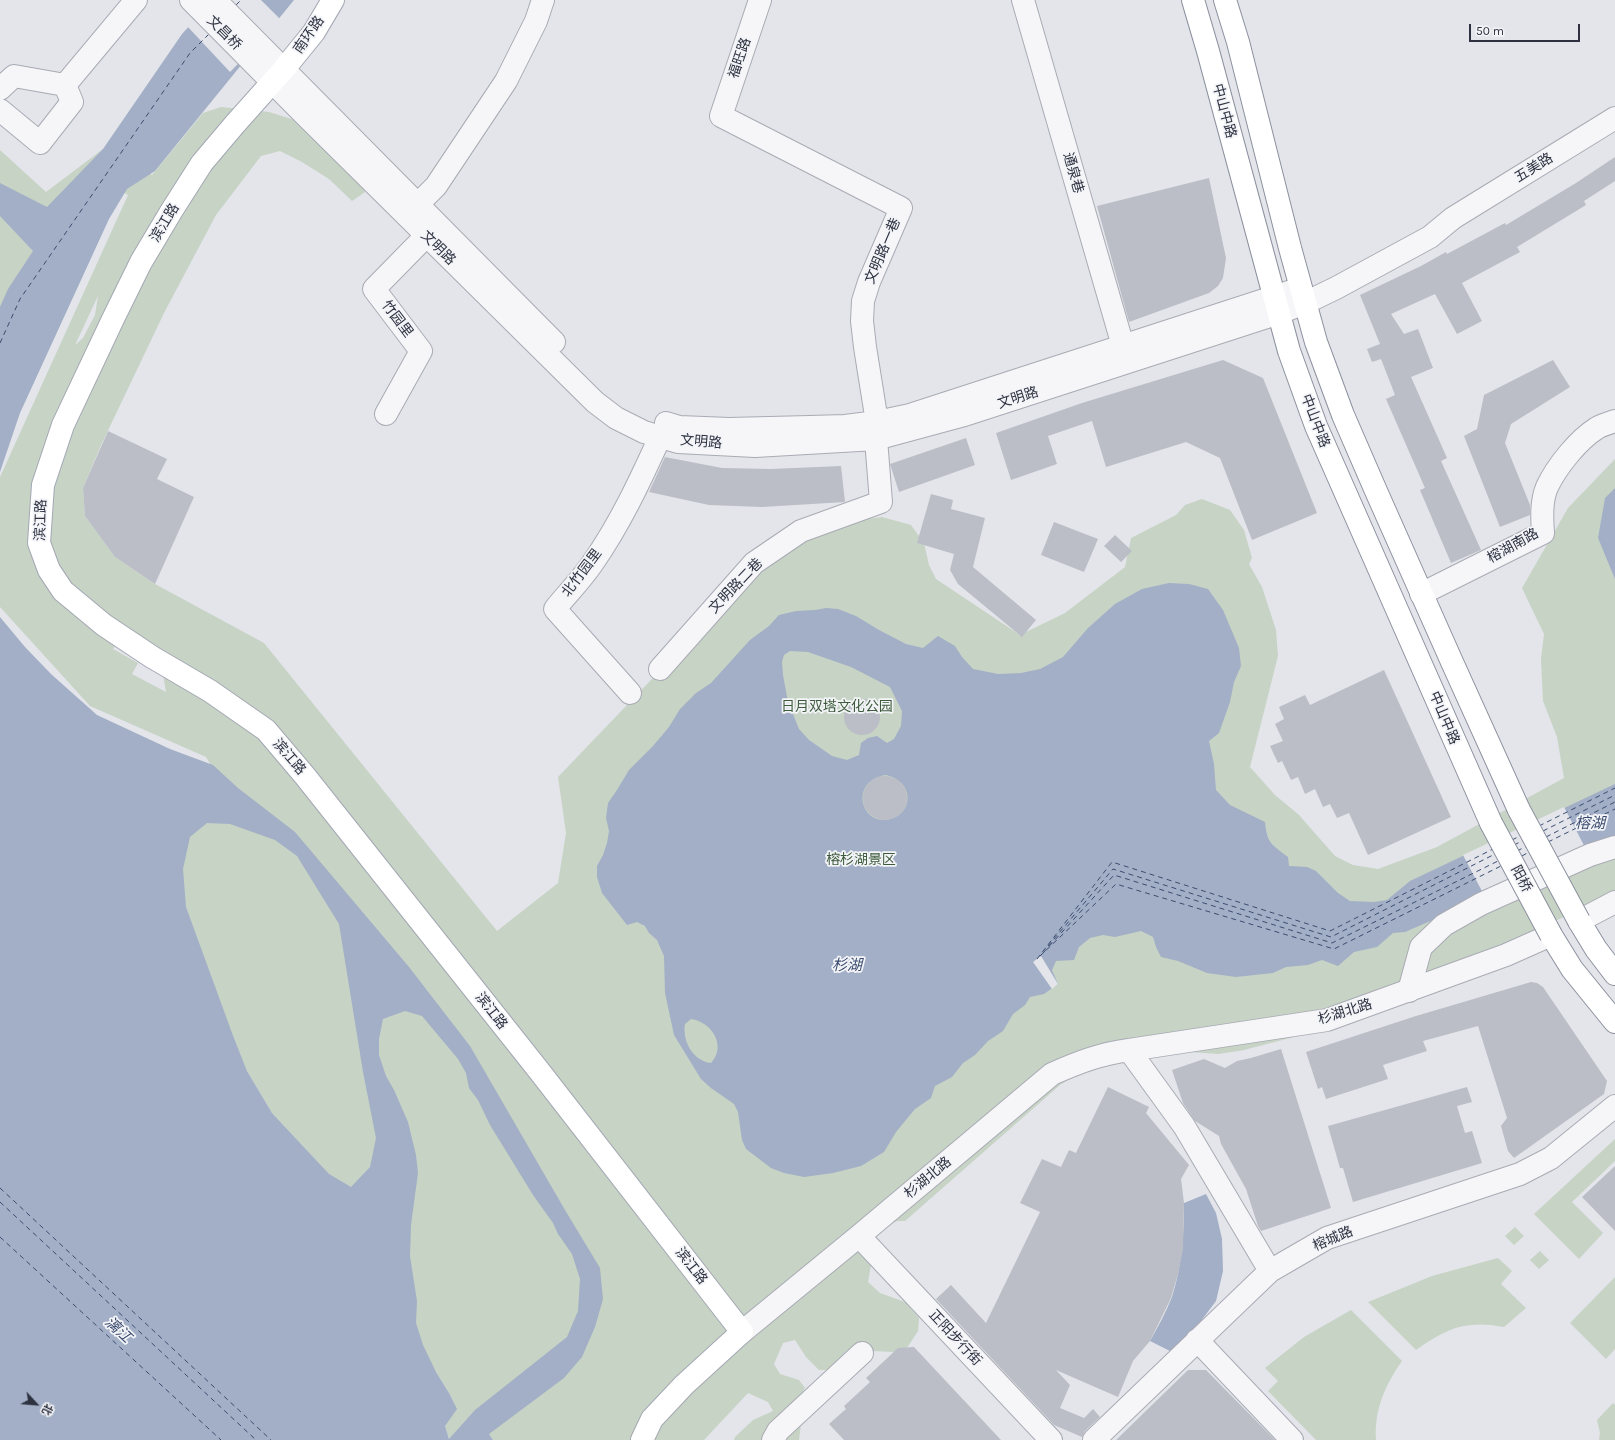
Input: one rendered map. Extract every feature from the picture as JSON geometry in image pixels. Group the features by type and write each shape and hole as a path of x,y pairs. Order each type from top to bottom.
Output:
{"main road":[{"name":"南环路","path":"278,76 314,32 333,0"},
{"name":"中山中路","path":"1193,0 1289,351 1316,426 1491,823"},
{"name":"中山中路","path":"1225,0 1238,42 1316,342 1343,415 1421,594 1519,810 1579,922"},
{"name":"滨江路","path":"278,76 202,163 141,262 63,425 43,485 38,543 49,570 63,591 104,625 152,657 210,691 266,730 310,782 540,1072 742,1332"},
{"name":"阳桥","path":"1491,823 1551,935"},
{"path":"1579,922 1596,949 1615,974"},
{"path":"1551,935 1572,968 1615,1022"},
{"path":"642,1440 652,1419 684,1385 742,1332"}],"street":[{"path":"65,85 136,0"},
{"path":"418,204 436,186 506,81 536,21 543,0"},
{"name":"福旺路","path":"721,116 760,0"},
{"name":"通泉巷","path":"1023,0 1123,346"},
{"name":"文昌桥","path":"200,1 259,56"},
{"name":"文明路","path":"259,56 426,236 595,402 616,418 644,432 678,442 755,446 877,431 961,416 1277,305"},
{"path":"0,89 14,76 65,85"},
{"name":"文明路","path":"278,76 418,204 604,392 623,406 650,418 679,427 729,429 845,426 877,431 910,415 1123,346 1277,305"},
{"path":"0,110 40,143 72,102 65,85"},
{"name":"文明路一巷","path":"721,116 901,208 869,282 864,301 862,322 877,431"},
{"name":"五美路","path":"1277,305 1303,295 1336,288 1430,237 1453,218 1615,118"},
{"name":"竹园里","path":"386,414 421,351 374,289 426,236"},
{"name":"榕湖南路","path":"1421,594 1543,533 1542,511 1547,487 1561,464 1574,447 1598,427 1615,421"},
{"name":"文明路二巷","path":"660,668 754,563 801,531 881,502 877,431"},
{"name":"北竹园里","path":"630,693 555,609 591,565 616,525 639,484 660,437"},
{"path":"1409,991 1421,947 1444,925 1481,904 1590,855 1615,847"},
{"path":"1579,922 1615,902"},
{"name":"杉湖北路","path":"742,1332 1052,1074 1078,1062 1104,1054 1327,1020 1506,955 1551,935"},
{"path":"1129,1050 1184,1126 1270,1271"},
{"name":"榕城路","path":"1094,1440 1270,1271 1327,1238 1520,1174 1551,1158 1615,1106"},
{"name":"正阳步行街","path":"859,1236 1051,1440"},
{"path":"1197,1340 1292,1440"},
{"path":"773,1440 778,1431 862,1352"}],"green space":[{"path":"221,107 269,112 298,121 353,172 365,192 352,201 329,179 302,162 280,151 261,156 216,215 165,311 102,443 83,488 85,516 115,557 155,584 264,643 497,931 558,883 566,833 558,777 765,561 841,522 882,517 911,525 924,543 929,565 936,579 1020,635 1065,613 1125,567 1131,538 1176,515 1185,505 1202,499 1230,510 1244,530 1252,558 1249,564 1262,587 1276,630 1278,656 1250,767 1275,795 1299,815 1335,856 1353,865 1378,869 1437,847 1564,778 1557,737 1543,701 1541,659 1544,634 1522,588 1568,508 1615,459 1615,893 1480,956 1344,1026 1313,1032 1244,1050 1219,1054 1191,1052 1164,1055 1126,1043 1060,1085 905,1221 897,1221 877,1231 868,1282 880,1293 905,1302 919,1318 918,1331 907,1348 894,1352 851,1350 845,1352 834,1370 819,1370 806,1357 795,1340 783,1343 774,1364 780,1374 799,1380 805,1388 799,1399 801,1424 799,1440 734,1440 735,1437 753,1420 773,1411 768,1402 748,1393 704,1440 493,1440 489,1434 449,1439 445,1426 449,1393 310,1154 272,1113 247,1071 175,907 180,822 230,798 206,757 90,706 0,607 0,477 128,195 92,175 0,329 0,150 46,192 103,149 152,175 203,113","holes":["98,296 95,315 83,338 75,345","115,646 135,652 163,674 166,692 132,674 138,663 113,649"]},
{"path":"1615,1139 1615,1161 1572,1202 1603,1233 1579,1259 1534,1214"},
{"path":"1515,1227 1524,1236 1514,1245 1505,1236"},
{"path":"1540,1251 1549,1260 1539,1269 1530,1260"},
{"path":"1498,1258 1512,1271 1501,1284 1526,1308 1504,1327 1491,1325 1468,1325 1447,1331 1416,1350 1368,1302 1432,1276"},
{"path":"1615,1277 1615,1349 1606,1359 1570,1323"},
{"path":"1351,1310 1402,1361 1390,1379 1382,1398 1377,1418 1376,1440 1316,1440 1268,1391 1278,1381 1265,1368 1304,1337"},
{"path":"1613,1403 1615,1405 1615,1440 1599,1440 1600,1433 1597,1420"}],"water":[{"path":"213,0 294,0 155,171 127,189 109,219 20,413 0,472 0,307 8,289 33,251 0,216 0,183 47,207 103,149 182,34"},
{"path":"1615,488 1615,579 1598,538 1605,498"},
{"name":"杉湖","path":"1169,583 1189,584 1208,589 1223,610 1239,648 1241,666 1234,682 1230,702 1219,733 1209,741 1214,764 1216,790 1230,805 1265,822 1269,839 1274,846 1288,857 1289,866 1307,867 1316,871 1338,893 1350,901 1374,902 1387,900 1410,881 1615,784 1615,841 1405,932 1393,933 1377,947 1354,952 1338,966 1322,960 1308,965 1286,967 1273,973 1236,977 1207,973 1178,961 1161,957 1153,937 1141,931 1115,937 1103,935 1090,938 1079,947 1074,960 1056,961 1052,970 1058,984 1044,994 1030,997 1025,1005 1013,1014 1003,1031 988,1041 975,1055 963,1063 952,1077 935,1086 931,1098 915,1109 896,1132 884,1152 861,1166 833,1173 804,1177 784,1173 771,1168 746,1149 742,1140 738,1112 734,1104 701,1079 674,1035 665,993 664,956 657,940 649,933 645,926 637,922 627,925 602,893 597,877 597,866 607,843 609,831 606,818 608,803 629,770 653,746 669,727 680,709 696,693 711,683 750,640 769,626 779,615 796,611 826,608 838,609 856,616 906,644 923,648 938,636 955,646 962,657 973,669 998,674 1021,673 1040,669 1063,657 1088,628 1115,604 1142,589","holes":["790,651 808,652 851,667 890,687 902,711 901,726 894,739 887,743 877,736 868,738 861,743 859,755 847,760 832,756 809,740 799,729 788,702 782,662 784,655","886,775 896,779 904,786 907,800 906,806 901,814 893,818 882,820 873,817 867,811 863,803 863,794 866,786 874,779","691,1019 699,1021 711,1030 715,1036 718,1049 716,1056 711,1063 699,1058 690,1049 685,1037 685,1024"]},
{"name":"漓江","path":"0,617 25,647 51,674 97,715 170,749 213,765 238,788 295,832 409,967 470,1046 600,1268 603,1299 595,1327 582,1357 564,1378 489,1434 493,1440 0,1440","holes":["207,823 230,824 275,840 297,856 339,924 363,1072 376,1138 370,1167 351,1187 329,1174 272,1113 247,1071 186,907 183,869 190,837","405,1011 422,1016 458,1059 466,1073 469,1088 478,1100 490,1125 533,1195 553,1223 558,1234 572,1254 580,1279 578,1311 567,1337 475,1410 449,1439 445,1426 457,1409 423,1345 416,1323 417,1301 410,1256 411,1225 418,1173 416,1155 408,1122 386,1076 379,1055 379,1039 383,1019"]},
{"path":"1206,1194 1216,1213 1222,1239 1223,1271 1216,1301 1195,1329 1170,1351 1150,1341 1172,1297 1178,1274 1184,1227 1184,1203"}],"pier":[{"path":"210,0 261,0 281,20 230,72 187,26"},
{"path":"1564,807 1588,853 1485,897 1463,855"},
{"path":"1041,956 1058,984 1052,989 1033,962"}],"building":[{"path":"1615,157 1615,181 1584,201 1586,205 1517,247 1520,252 1462,283 1482,321 1457,334 1435,294 1391,314 1404,334 1418,329 1433,368 1411,377 1447,458 1441,461 1481,550 1451,563 1420,490 1425,488 1386,399 1395,395 1381,359 1372,362 1367,349 1380,344 1360,295 1421,266 1446,252 1447,254 1505,223 1506,225 1576,183"},
{"path":"1209,178 1226,258 1223,278 1218,286 1209,293 1129,322 1097,206"},
{"path":"1223,360 1263,378 1317,513 1252,540 1220,458 1186,442 1106,467 1092,421 1048,436 1057,464 1011,480 996,433 1082,403"},
{"path":"1553,360 1570,387 1511,424 1505,443 1530,505 1530,515 1500,527 1464,436 1477,429 1484,395"},
{"path":"108,431 167,459 157,479 194,497 155,584 115,557 85,516 83,488"},
{"path":"966,438 975,465 899,492 890,464"},
{"path":"665,457 722,468 771,469 841,466 845,502 762,507 709,505 649,492"},
{"path":"931,494 953,500 951,509 985,518 973,567 1036,620 1022,637 958,584 950,570 954,554 917,543"},
{"path":"1054,522 1098,539 1084,572 1041,555"},
{"path":"1115,535 1132,551 1121,562 1104,546"},
{"path":"1384,670 1451,817 1368,855 1349,813 1337,818 1330,804 1323,807 1315,789 1305,794 1298,777 1291,780 1282,761 1278,763 1270,746 1283,741 1275,724 1284,719 1279,707 1305,695 1310,705"},
{"path":"866,699 875,704 879,710 879,724 875,730 866,735 858,735 849,730 845,724 844,713 849,704 855,700"},
{"path":"881,776 889,776 894,777 901,782 906,789 906,807 901,814 894,819 881,820 873,817 866,810 863,802 863,794 866,786 873,779"},
{"path":"1531,982 1537,983 1543,987 1607,1081 1604,1094 1514,1158 1508,1151 1501,1126 1507,1118 1478,1026 1423,1041 1427,1051 1383,1065 1388,1079 1326,1099 1322,1087 1318,1089 1306,1052 1416,1016"},
{"path":"1281,1049 1331,1208 1261,1231 1246,1189 1221,1144 1219,1136 1195,1121 1183,1103 1172,1070 1204,1059 1225,1068 1237,1061"},
{"path":"1108,1087 1149,1107 1146,1113 1189,1165 1181,1179 1184,1203 1183,1249 1171,1298 1150,1341 1133,1361 1118,1397 1056,1370 1070,1385 1060,1408 1084,1418 1093,1409 1100,1417 1085,1431 1082,1437 1054,1425 936,1299 951,1285 986,1323 1040,1212 1020,1203 1042,1159 1061,1167 1069,1150 1076,1153"},
{"path":"1467,1087 1472,1102 1457,1106 1465,1133 1472,1131 1482,1163 1353,1202 1343,1168 1340,1168 1328,1126"},
{"path":"1615,1166 1615,1231 1582,1197"},
{"path":"914,1347 1001,1440 844,1440 829,1424 846,1409 844,1406 870,1382 866,1378 898,1348"},
{"path":"1188,1370 1206,1370 1275,1440 1116,1440"}],"ferry route":[{"path":"236,5 241,0"},
{"path":"0,343 20,299 190,53 209,34"},
{"path":"1539,826 1615,788"},
{"path":"1543,831 1615,795"},
{"path":"1546,837 1615,802"},
{"path":"1548,842 1615,809"},
{"path":"1512,840 1520,836"},
{"path":"1514,845 1524,840"},
{"path":"1517,851 1527,846"},
{"path":"1037,959 1112,862 1330,931 1493,849"},
{"path":"1522,856 1529,852"},
{"path":"1048,946 1113,869 1331,937 1495,854"},
{"path":"1043,953 1114,875 1332,943 1498,861"},
{"path":"1040,956 1116,884 1334,949 1503,865"},
{"path":"0,1188 271,1440"},
{"path":"0,1202 256,1440"},
{"path":"0,1237 221,1440"}],"park label":[{"name":"日月双塔文化公园","path":"837,707"},
{"name":"榕杉湖景区","path":"861,860"}],"water label":[{"name":"榕湖","path":"1590,824"}]}
